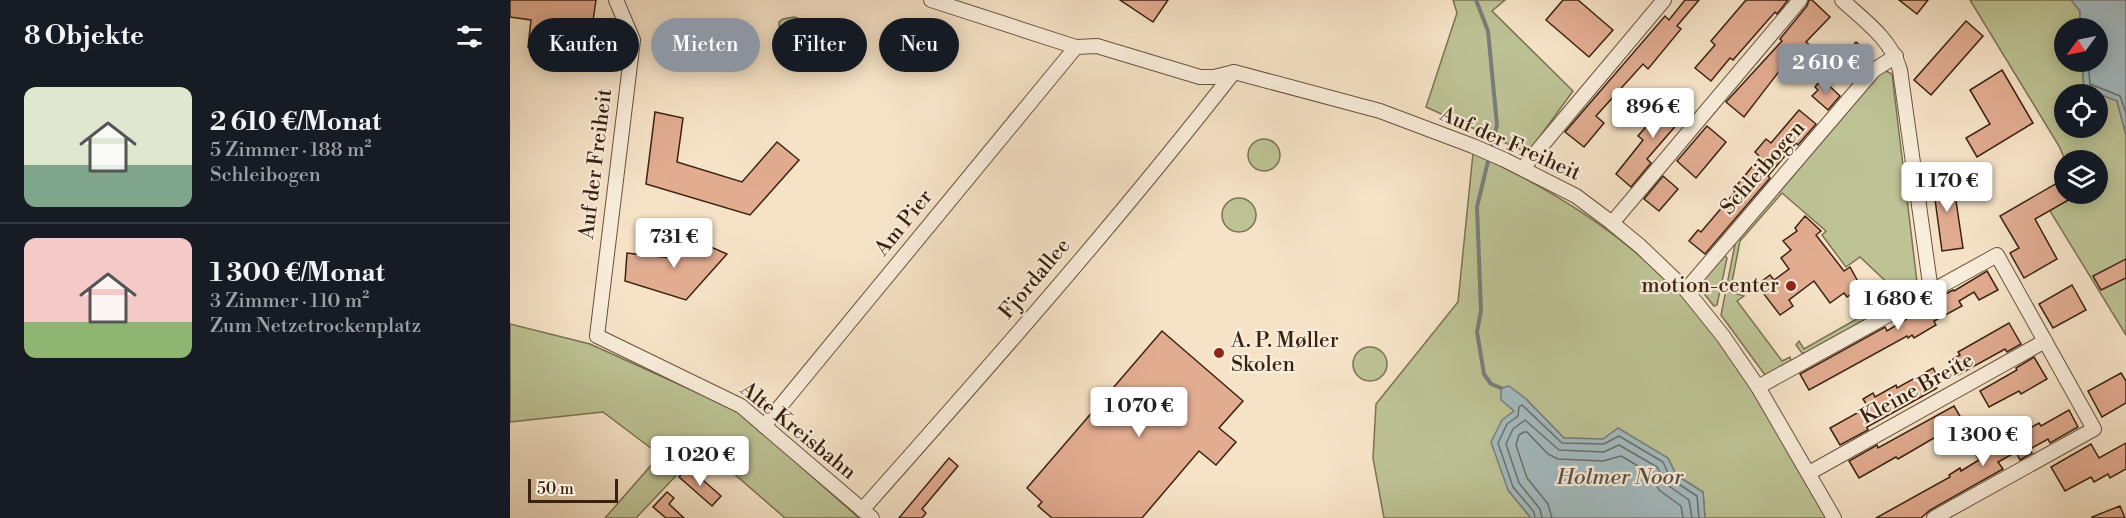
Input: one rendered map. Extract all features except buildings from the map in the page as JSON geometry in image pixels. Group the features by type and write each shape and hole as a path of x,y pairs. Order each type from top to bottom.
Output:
{"street":[{"name":"Auf der Freiheit","path":"597,336 633,40 616,0"},
{"path":"931,0 959,4 1076,47 1097,46 1200,77 1214,77 1234,72"},
{"path":"1523,168 1664,0"},
{"path":"1612,223 1800,0"},
{"path":"1842,0 1883,37 1896,56 1900,70 1931,291"},
{"name":"Am Pier","path":"764,426 1076,47"},
{"name":"Schleibogen","path":"1686,290 1874,70 1896,56"},
{"name":"Auf der Freiheit","path":"1234,72 1380,111 1473,146 1576,195 1640,246 1686,290 1723,336 1758,387 1834,518"},
{"name":"Fjordallee","path":"867,514 1184,136 1234,72"},
{"path":"1758,387 1997,255 2094,429 1934,518"},
{"name":"Alte Kreisbahn","path":"597,336 741,406 867,514"},
{"name":"Kleine Breite","path":"1809,473 2045,341"}],"green space":[{"path":"1453,0 1505,0 1492,11 1573,91 1528,153 1426,107 1457,13"},
{"path":"1970,0 2071,0 2080,11 2080,18 2054,18 2054,72 2083,72 2084,84 2054,84 2054,138"},
{"path":"1886,71 1892,74 1917,282 1914,293 1806,353 1802,353 1796,345 1799,341 1804,349 1855,320 1895,290 1860,257 1846,267 1822,235 1826,231 1782,193 1740,241 1730,292 1744,296 1737,301 1782,361 1790,357 1791,361 1765,375 1721,315 1736,239 1879,73"},
{"path":"2108,97 2117,101 2126,135 2126,335 2050,211 2059,204 2108,204 2108,150 2061,150 2054,138 2108,138"},
{"path":"1264,139 1275,144 1280,155 1275,166 1264,171 1253,166 1248,155 1253,144"},
{"path":"1473,153 1559,198 1633,250 1667,280 1728,350 1757,391 1829,518 1705,518 1703,492 1676,475 1668,458 1603,439 1564,438 1526,399 1515,411 1508,490 1531,518 1384,518 1373,458 1376,404 1458,302"},
{"path":"1239,198 1251,203 1256,215 1251,227 1239,232 1227,227 1222,215 1227,203"},
{"path":"1724,255 1727,258 1717,305 1714,306 1697,285"},
{"path":"510,324 590,344 738,411 859,518 785,518 703,447 636,518 605,518 660,455 603,412 510,422"},
{"path":"1370,347 1382,352 1387,364 1382,376 1370,381 1358,376 1353,364 1358,352"}],"water":[{"path":"2071,0 2126,0 2126,135 2117,101 2108,97 2108,84 2084,84 2083,72 2108,72 2108,18 2080,18 2080,11"},
{"name":"Holmer Noor","path":"1509,386 1526,399 1564,438 1603,439 1618,428 1668,458 1676,475 1703,492 1705,518 1531,518 1508,490 1491,442 1502,420 1514,411 1501,400 1501,388"}],"waterway":[{"path":"1476,0 1488,31 1497,125 1491,150"},
{"path":"1489,157 1477,207 1481,311 1477,332 1484,374 1491,384 1501,388"}],"place":[{"name":"motion-center","path":"1791,286"},
{"name":"A. P. Møller Skolen","path":"1219,353"}]}
